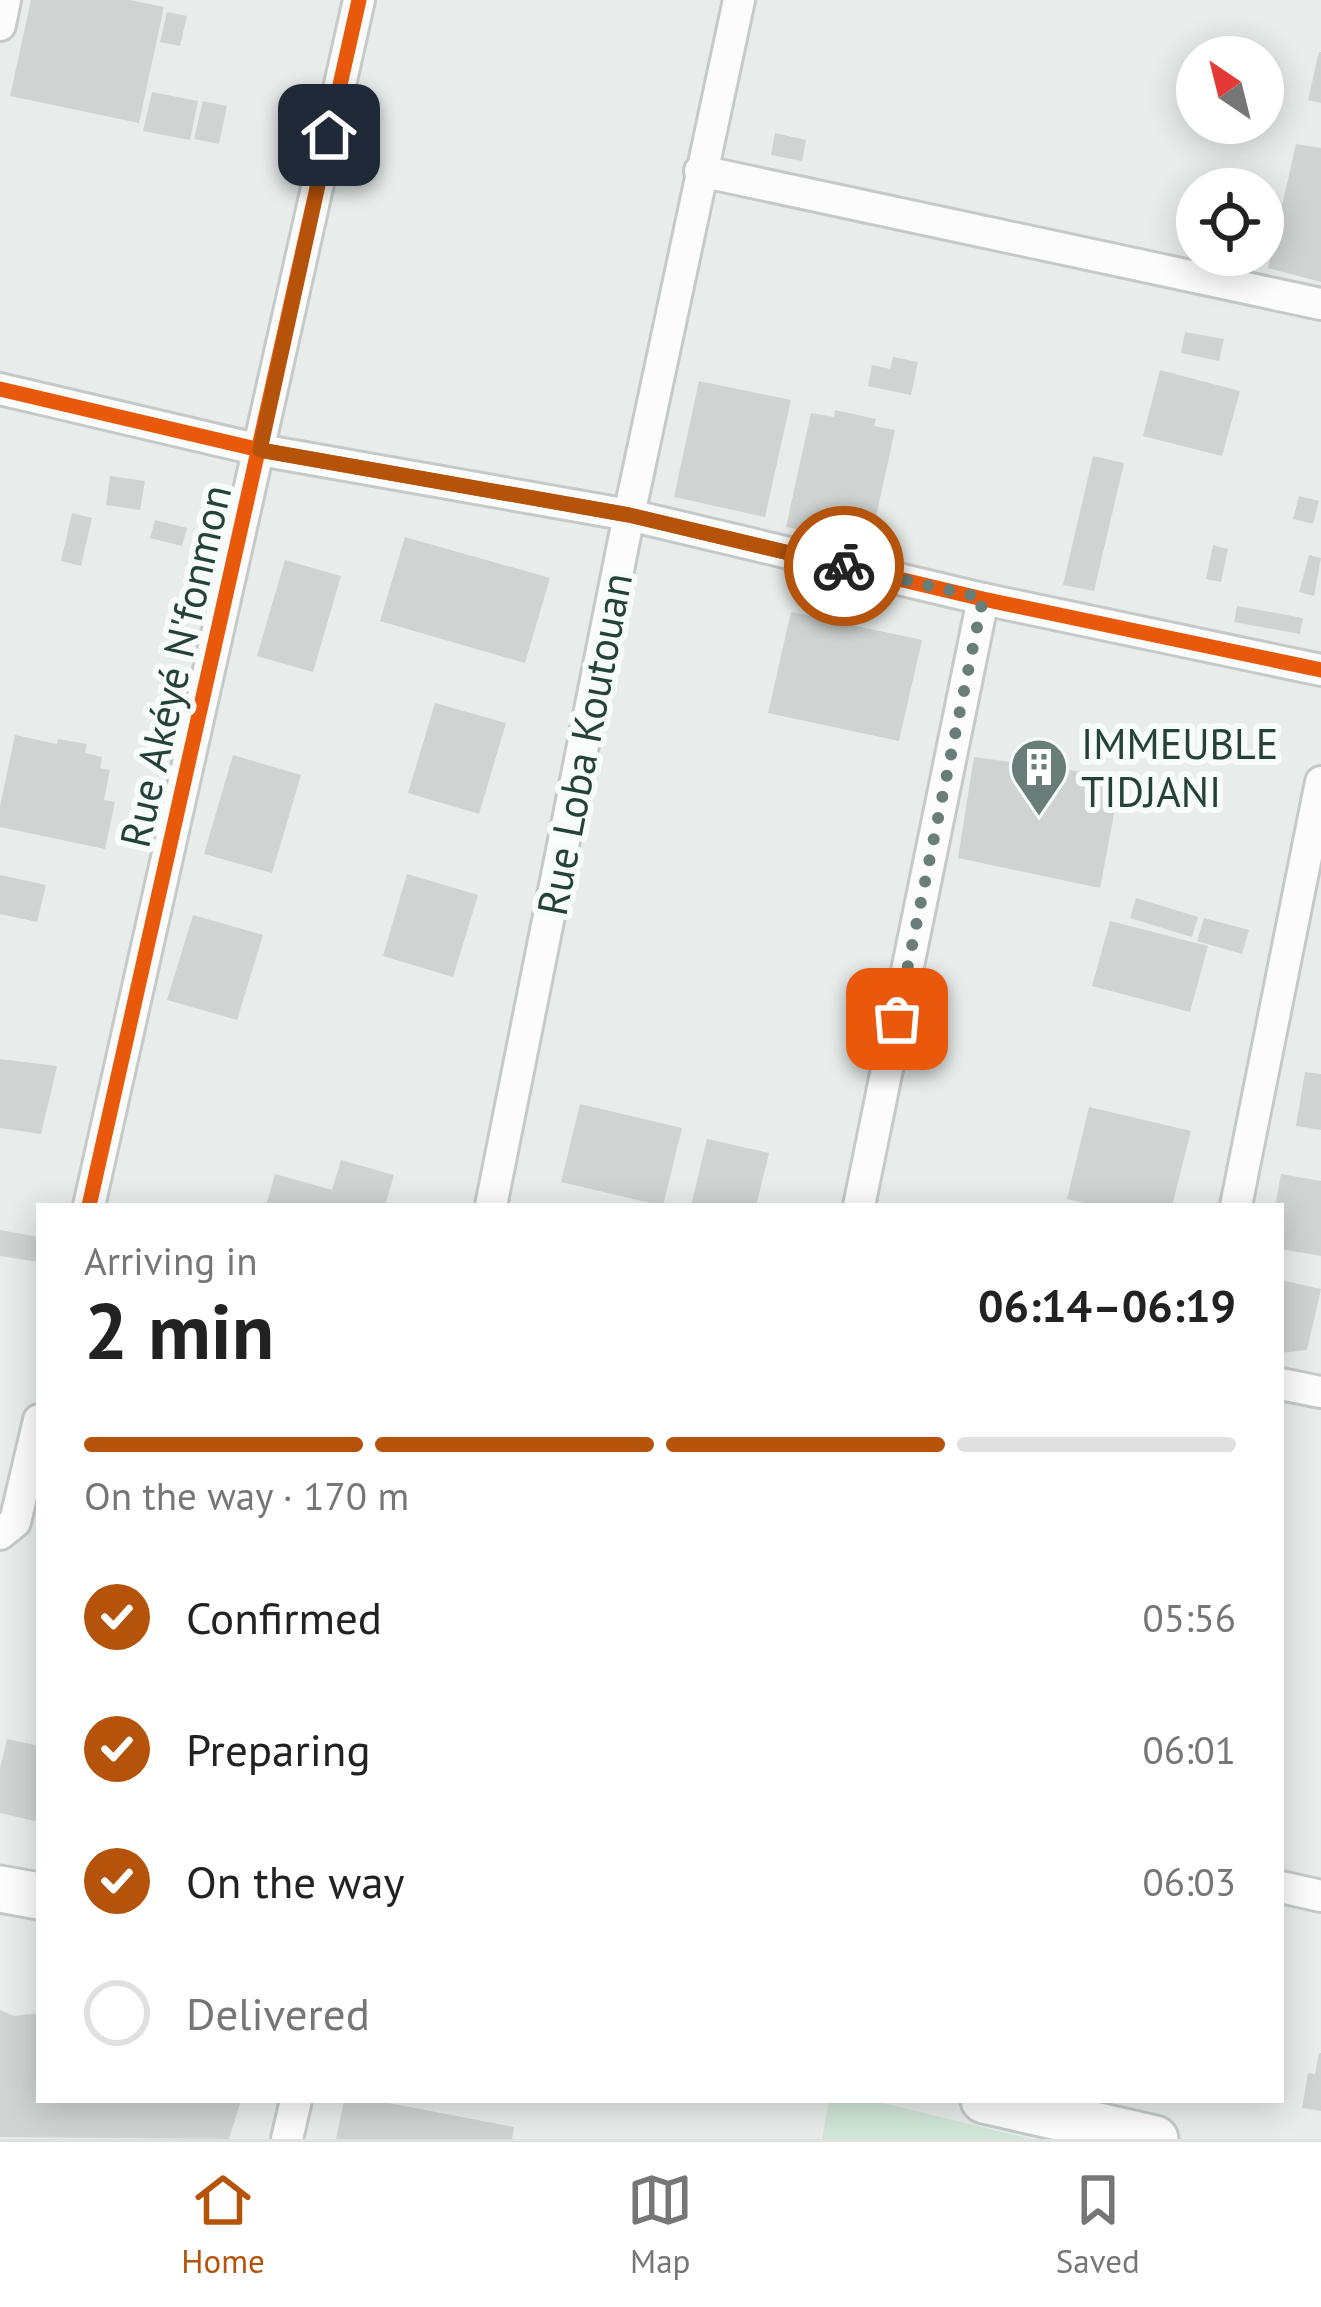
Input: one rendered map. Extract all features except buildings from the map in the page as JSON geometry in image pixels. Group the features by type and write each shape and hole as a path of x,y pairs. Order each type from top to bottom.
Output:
{"main road":[{"path":"0,1889 36,1895"},
{"path":"997,2103 1154,2139"}],"street":[{"path":"0,26 5,0"},
{"name":"Rue Akéyé N'fonmon","path":"89,1203 359,0"},
{"name":"Rue Loba Koutouan","path":"492,1203 629,515 739,0"},
{"path":"700,171 1321,304"},
{"path":"0,389 260,450 629,515 983,598 1321,670"},
{"path":"860,1203 983,598"},
{"path":"1237,1203 1321,782"},
{"path":"1284,1385 1321,1392"},
{"path":"5,1525 36,1429"},
{"path":"1284,1888 1321,1896"},
{"path":"287,2139 295,2103"}],"green space":[{"path":"828,2103 882,2103 1031,2139 822,2139"}],"cycle path":[{"path":"90,1203 359,0"},
{"path":"0,389 260,450 629,515 983,599 1321,670"}],"way so far":[{"path":"844,566 983,598 897,1019"}],"place":[{"name":"IMMEUBLE TIDJANI","path":"1039,818"}],"route":[{"path":"329,135 260,450 629,515 844,566"}]}
